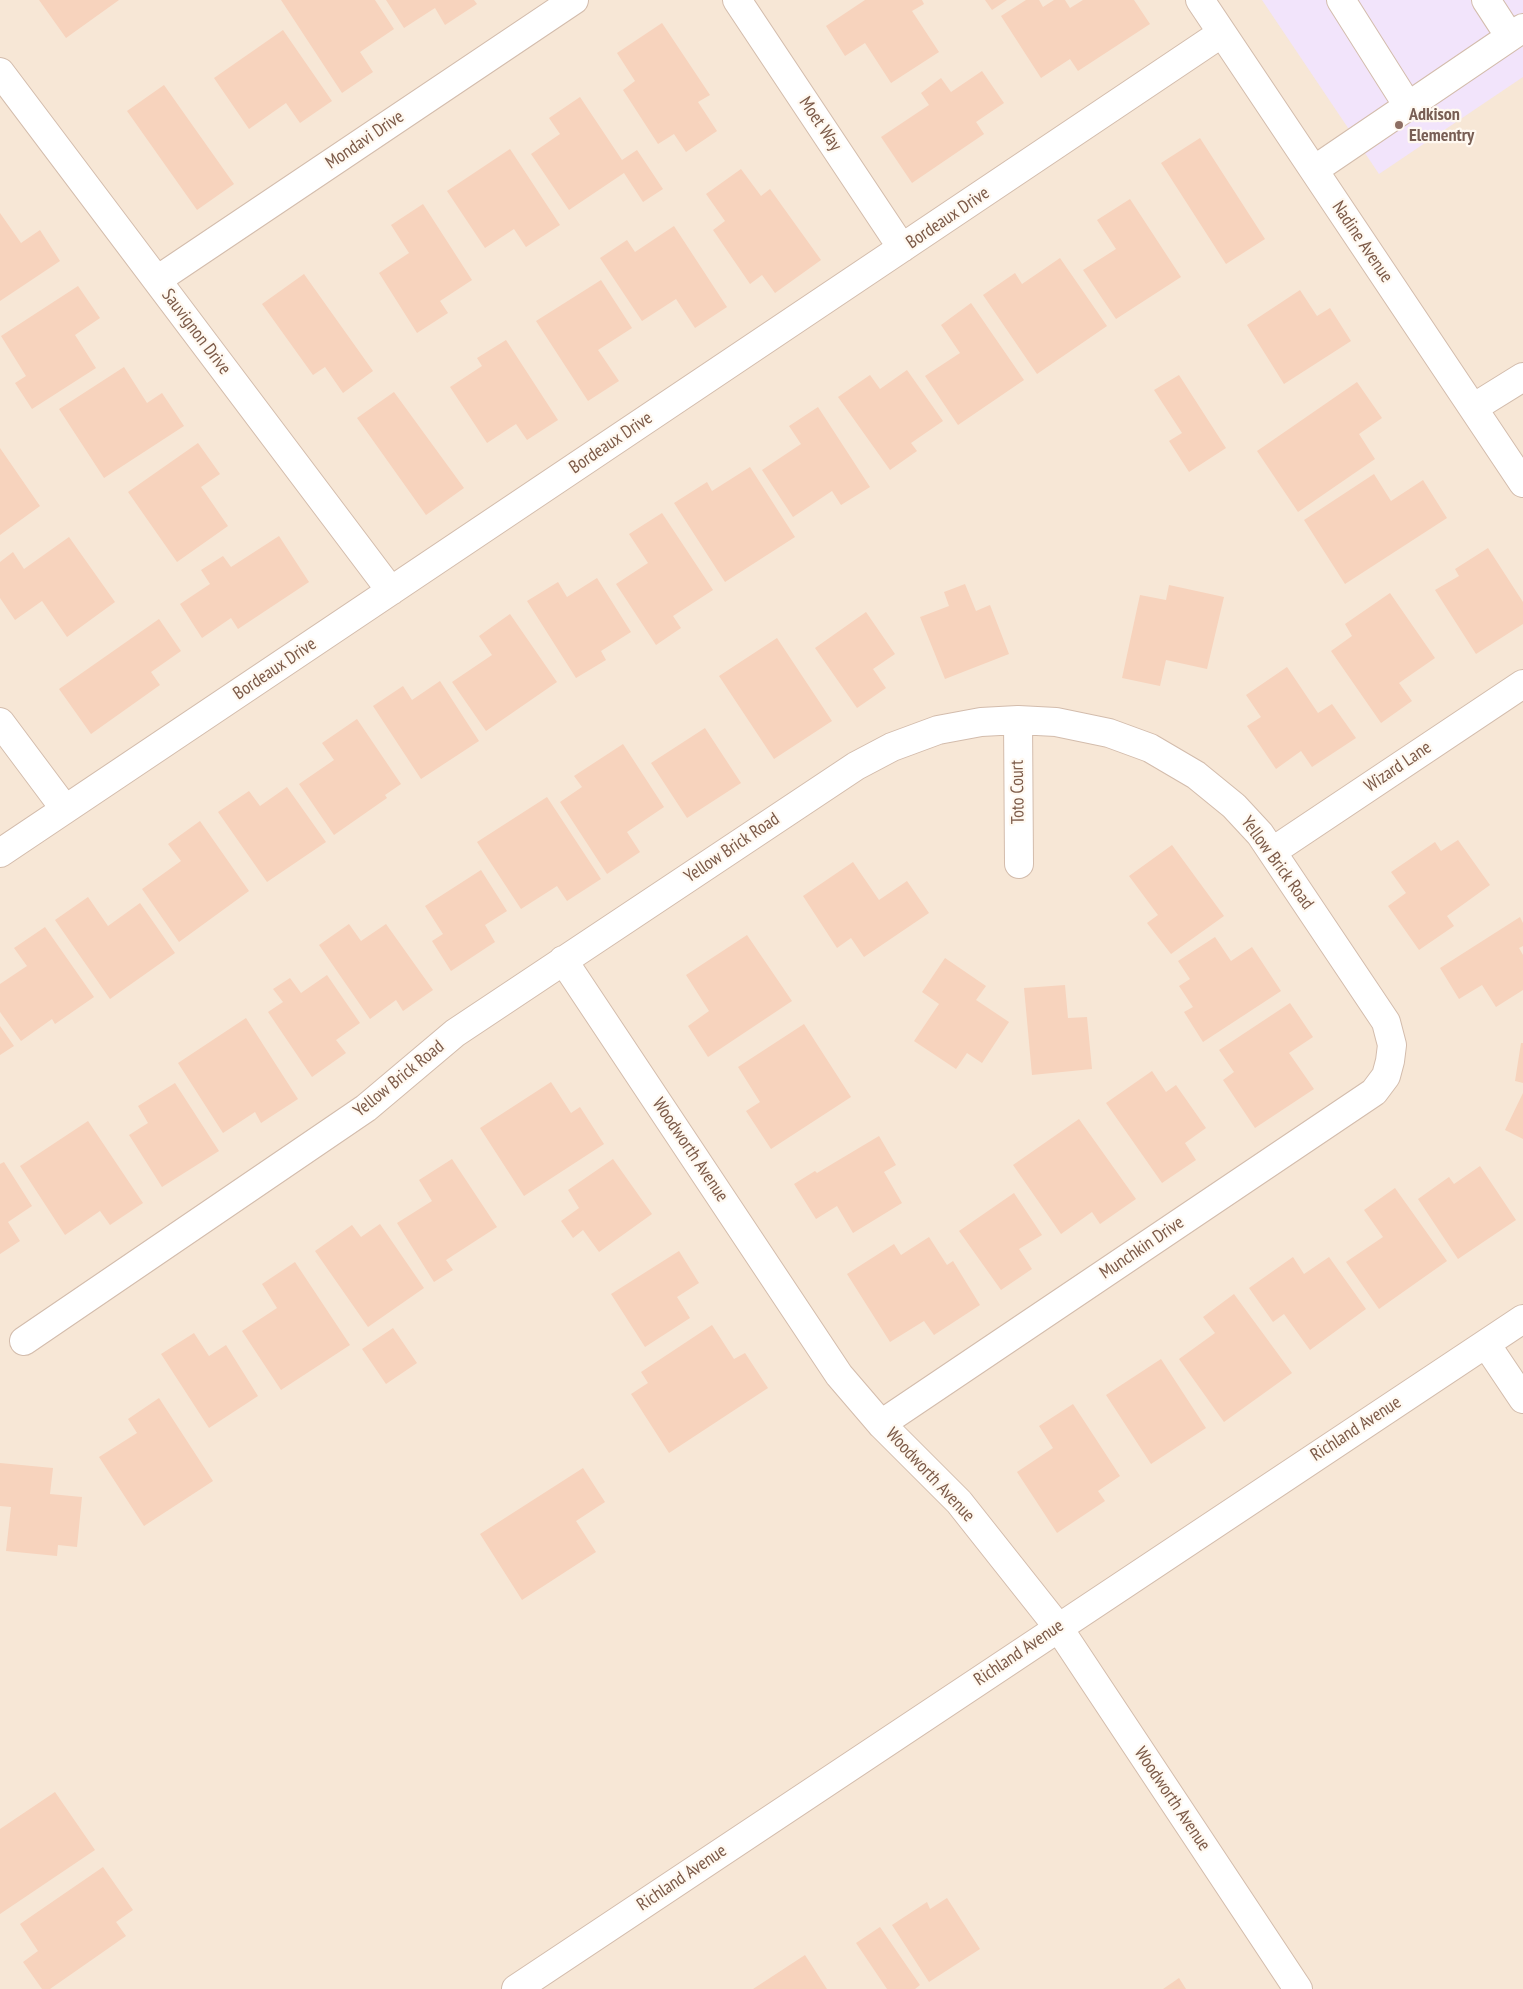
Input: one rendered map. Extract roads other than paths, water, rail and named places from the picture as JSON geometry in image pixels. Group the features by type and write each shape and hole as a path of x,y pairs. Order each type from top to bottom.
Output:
{"street":[{"name":"Mondavi Drive","path":"157,280 574,0"},
{"name":"Moet Way","path":"737,0 902,248"},
{"name":"Nadine Avenue","path":"1200,0 1523,483"},
{"path":"1341,0 1408,106"},
{"path":"1314,170 1517,33 1486,0"},
{"name":"Bordeaux Drive","path":"0,853 1222,33"},
{"name":"Sauvignon Drive","path":"0,72 391,591"},
{"path":"1473,408 1523,377"},
{"name":"Wizard Lane","path":"1273,851 1523,684"},
{"name":"Yellow Brick Road","path":"24,1342 366,1108 455,1033 563,960 856,766 892,747 938,730 981,722 1018,720 1056,722 1109,733 1150,748 1196,775 1234,806 1273,851 1386,1022 1392,1044 1390,1061"},
{"name":"Toto Court","path":"1018,720 1019,864"},
{"path":"0,722 65,809"},
{"name":"Woodworth Avenue","path":"563,960 839,1375 881,1424 959,1502 1058,1627 1298,1989"},
{"name":"Munchkin Drive","path":"881,1424 1374,1092 1386,1076 1390,1061"},
{"name":"Richland Avenue","path":"516,1989 1523,1319"},
{"path":"1486,1344 1523,1399"}],"place":[{"name":"Adkison Elementry","path":"1399,125"}]}
